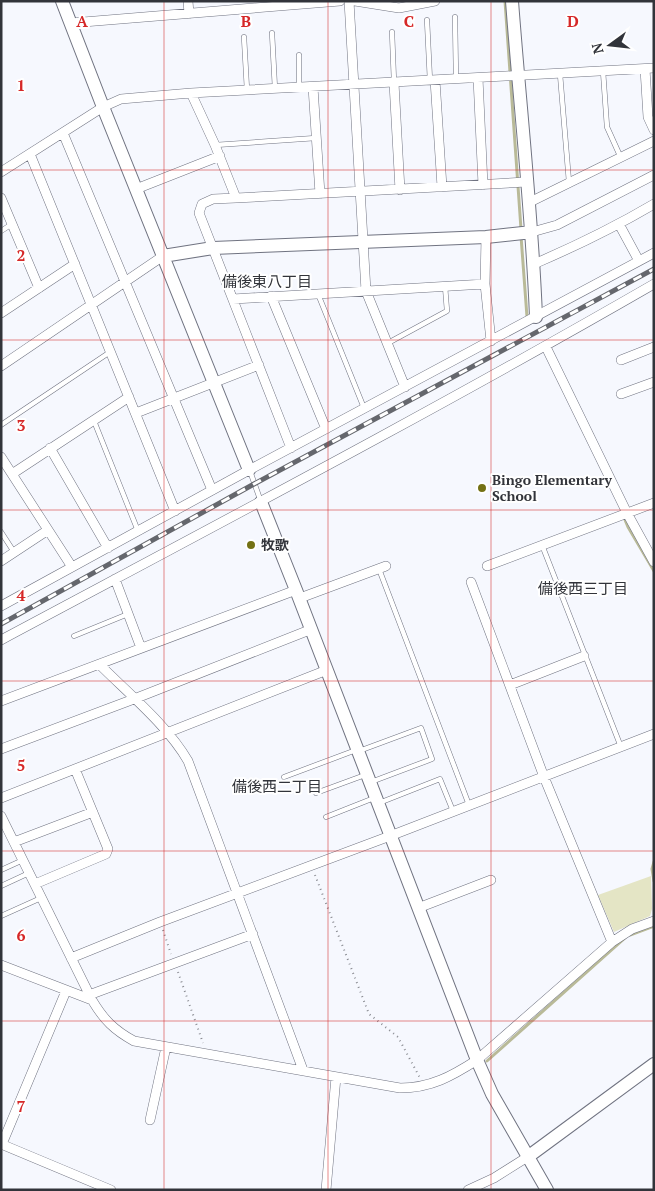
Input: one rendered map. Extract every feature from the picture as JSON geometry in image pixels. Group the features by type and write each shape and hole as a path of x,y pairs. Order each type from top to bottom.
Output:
{"street":[{"path":"62,1 249,470"},
{"path":"188,1 189,14"},
{"path":"71,23 189,14 260,5 340,1"},
{"path":"349,1 366,291 405,386"},
{"path":"355,1 399,8 416,3 435,1"},
{"path":"512,1 526,182 532,232 536,317"},
{"path":"1,172 103,107 121,100 191,93 649,69 651,116 654,130"},
{"path":"478,78 483,185"},
{"path":"433,80 442,187"},
{"path":"394,83 400,190"},
{"path":"313,87 320,194"},
{"path":"191,93 215,144 236,198"},
{"path":"63,133 212,490"},
{"path":"528,203 654,141"},
{"path":"30,154 175,511"},
{"path":"136,189 220,156"},
{"path":"3,361 163,256 213,248 486,237 532,232 557,225 654,176"},
{"path":"291,448 200,213 202,204 213,199 526,182"},
{"path":"1,198 39,288"},
{"path":"534,264 576,246 654,204"},
{"path":"619,224 639,261"},
{"path":"486,237 485,284 491,341"},
{"path":"1,606 212,490 654,253"},
{"path":"1,313 75,264"},
{"path":"233,299 485,284"},
{"path":"1,640 261,502 546,347 654,284"},
{"path":"272,296 326,429"},
{"path":"546,347 627,513 654,562"},
{"path":"621,360 654,348"},
{"path":"136,413 258,365"},
{"path":"621,394 654,382"},
{"path":"12,474 129,397"},
{"path":"50,448 108,548"},
{"path":"1,457 72,567"},
{"path":"261,502 312,629 376,801 477,1060 492,1094 547,1190"},
{"path":"487,566 654,503"},
{"path":"1,561 48,530"},
{"path":"1,701 142,648 298,594 383,568"},
{"path":"115,579 142,648"},
{"path":"471,582 544,777 612,942"},
{"path":"1,749 312,629"},
{"path":"510,685 584,656"},
{"path":"99,664 168,733 188,761 303,1070"},
{"path":"1,798 327,670"},
{"path":"71,958 160,922 454,812 654,734"},
{"path":"35,884 106,854 108,850 75,769"},
{"path":"14,842 93,812"},
{"path":"1,816 4,829 14,842 91,998 103,1018 119,1032 134,1041 207,1052 400,1088 424,1086 455,1074 477,1060 612,942 632,929 654,922"},
{"path":"418,908 491,880"},
{"path":"1,965 66,991 91,998 174,963 253,934"},
{"path":"66,991 1,1144 111,1190"},
{"path":"150,1120 166,1047"},
{"path":"468,1190 494,1178 529,1156 654,1064"},
{"path":"326,1190 336,1077"}],"lane":[{"path":"455,17 456,79"},
{"path":"427,20 433,80"},
{"path":"392,32 394,83"},
{"path":"272,33 275,88"},
{"path":"244,38 247,90"},
{"path":"299,55 299,87"},
{"path":"603,72 607,126 621,158"},
{"path":"560,74 570,183"},
{"path":"215,144 316,138"},
{"path":"1,231 12,224"},
{"path":"387,344 447,311 445,286"},
{"path":"318,294 364,408"},
{"path":"1,425 110,352"},
{"path":"93,420 138,531"},
{"path":"249,470 261,502"},
{"path":"1,532 14,552"},
{"path":"542,546 621,747"},
{"path":"383,568 469,805"},
{"path":"74,636 128,614"},
{"path":"284,777 420,728 432,759 316,793"},
{"path":"326,817 440,779 454,812"},
{"path":"1,870 23,860"},
{"path":"1,886 29,872"},
{"path":"1,916 41,898"}],"path":[{"path":"311,865 369,1014 398,1037 424,1086"},
{"path":"160,922 207,1052"}],"green space":[{"path":"651,876 652,909 650,916 614,932 598,895"}],"waterway":[{"path":"505,1 521,229"},
{"path":"521,236 527,317"},
{"path":"623,515 654,571"},
{"path":"654,862 652,869 654,881"},
{"path":"630,935 654,926"},
{"path":"487,1061 625,938"}],"railway":[{"path":"1,624 254,484 654,269"}],"place":[{"name":"Bingo Elementary School","path":"482,488"},
{"name":"牧歌","path":"251,545"}],"district":[{"name":"備後東八丁目","path":"267,282"},
{"name":"備後西三丁目","path":"583,589"},
{"name":"備後西二丁目","path":"277,787"}]}
